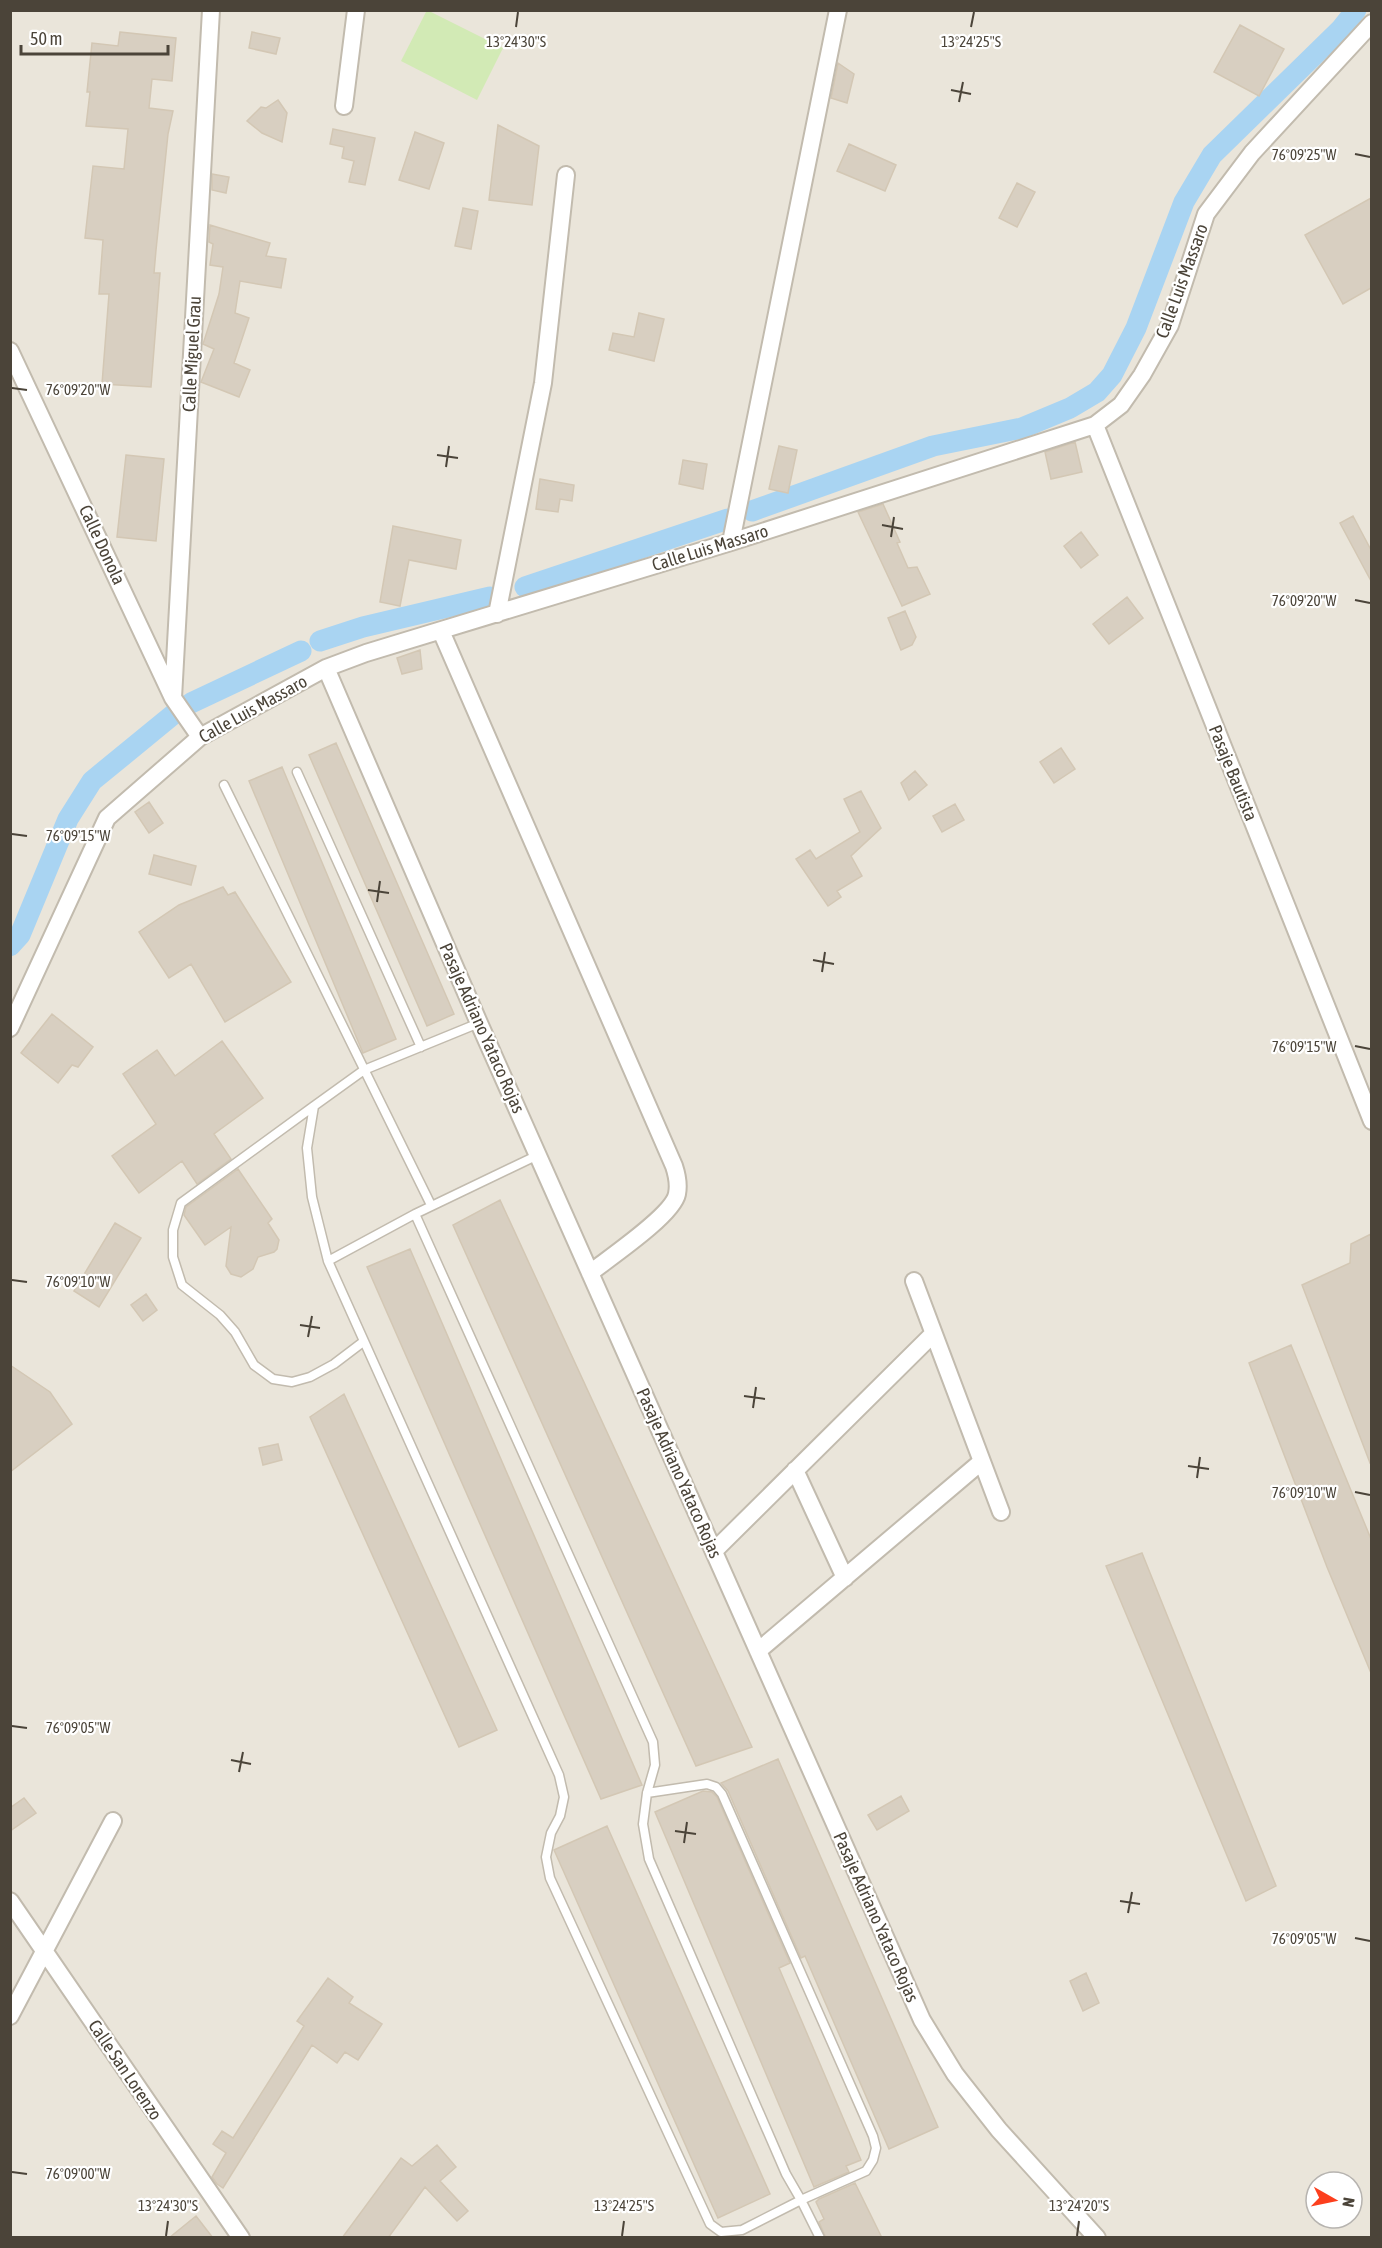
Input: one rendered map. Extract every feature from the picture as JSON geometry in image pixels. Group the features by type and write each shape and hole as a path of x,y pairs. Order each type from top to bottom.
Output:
{"street":[{"name":"Calle Miguel Grau","path":"173,698 211,10"},
{"path":"344,106 356,10"},
{"path":"730,542 838,10"},
{"name":"Calle Luis Massaro","path":"10,1028 17,995 108,818 200,737 326,668 366,653 730,542 1095,425 1121,405 1142,375 1170,324 1206,214 1252,153 1371,23"},
{"path":"497,614 543,383 566,175"},
{"name":"Calle Donola","path":"10,351 173,698 200,737"},
{"name":"Pasaje Bautista","path":"1095,425 1371,1121"},
{"path":"441,631 674,1166 678,1182 677,1196 668,1211 590,1273"},
{"name":"Pasaje Adriano Yataco Rojas","path":"326,668 479,1023 922,2020 955,2074 999,2130 1097,2238"},
{"path":"914,1281 1001,1512"},
{"path":"714,1551 933,1334"},
{"path":"758,1651 981,1462"},
{"path":"795,1470 845,1578"},
{"path":"10,2016 113,1821"},
{"name":"Calle San Lorenzo","path":"10,1901 241,2238"}],"lane":[{"path":"297,772 421,1047"},
{"path":"224,784 431,1205"},
{"path":"363,1342 334,1364 310,1377 292,1382 273,1379 254,1365 235,1332 220,1315 182,1285 173,1257 173,1230 181,1203 364,1070 479,1023"},
{"path":"314,1106 307,1148 312,1197 328,1261 559,1775 564,1797 560,1816 551,1833 546,1857 550,1878 710,2224 720,2235 743,2234 801,2200 866,2171 873,2160 876,2148 873,2136 722,1794 716,1787 707,1784 647,1793"},
{"path":"328,1261 431,1205 538,1155"},
{"path":"415,1214 653,1742 655,1765 647,1793 643,1824 649,1859 786,2174 820,2238"}],"shaded area":[{"path":"11,11 1371,11 1371,2237 11,2238"}],"green space":[{"path":"427,10 503,48 477,100 401,61"}],"building":[{"path":"1240,25 1284,49 1259,96 1214,72"},
{"path":"120,32 176,38 172,81 152,79 149,108 173,111 168,134 154,273 160,273 151,387 102,384 109,294 99,294 103,240 85,238 93,166 124,169 128,129 86,126 92,43 118,46"},
{"path":"252,32 280,38 276,54 249,48"},
{"path":"838,63 854,74 847,103 831,98"},
{"path":"278,100 287,113 282,142 262,133 247,121 261,107 266,108"},
{"path":"498,125 539,146 532,205 489,200"},
{"path":"333,129 375,138 365,185 349,182 354,161 342,158 344,147 330,144"},
{"path":"415,132 444,143 429,189 399,180"},
{"path":"849,144 896,165 885,191 837,171"},
{"path":"212,174 229,177 226,193 212,190"},
{"path":"1017,183 1035,192 1017,227 999,218"},
{"path":"1371,198 1371,288 1343,304 1305,235"},
{"path":"463,208 478,211 471,249 455,246"},
{"path":"210,225 270,243 266,256 286,259 281,288 240,281 235,313 249,318 234,363 250,370 239,397 201,382 214,349 203,344 219,294 223,267 210,265 213,244 209,242"},
{"path":"639,313 664,319 654,361 609,350 613,333 634,337"},
{"path":"1075,442 1082,472 1051,479 1045,452"},
{"path":"779,446 797,450 788,493 769,489"},
{"path":"126,455 164,459 156,541 117,537"},
{"path":"683,460 707,464 703,489 679,484"},
{"path":"540,479 574,485 572,501 560,499 558,512 536,509"},
{"path":"883,504 900,542 897,543 908,568 917,567 930,594 902,606 858,512"},
{"path":"1353,516 1371,550 1371,581 1340,523"},
{"path":"393,526 461,540 456,569 409,560 400,606 380,602"},
{"path":"1081,532 1098,555 1081,568 1064,546"},
{"path":"1127,597 1143,618 1109,644 1093,624"},
{"path":"905,611 916,637 912,645 901,650 888,618"},
{"path":"420,650 422,669 402,674 397,658"},
{"path":"336,743 454,1014 427,1026 309,755"},
{"path":"1061,748 1075,769 1054,783 1040,762"},
{"path":"282,767 396,1039 363,1053 249,781"},
{"path":"915,771 927,785 909,800 901,783"},
{"path":"861,791 881,828 851,856 862,876 837,891 841,897 828,906 796,859 810,850 816,859 860,832 844,799"},
{"path":"149,802 163,823 149,833 135,812"},
{"path":"955,804 964,820 942,832 933,816"},
{"path":"154,855 196,866 191,885 149,874"},
{"path":"223,887 228,895 235,892 291,982 225,1022 191,964 169,978 139,932 179,905"},
{"path":"52,1014 93,1047 78,1067 72,1065 58,1083 21,1053"},
{"path":"222,1041 263,1098 214,1134 231,1159 197,1184 182,1161 139,1193 112,1156 156,1124 123,1074 157,1050 175,1076"},
{"path":"238,1169 272,1219 268,1223 279,1240 274,1252 258,1257 253,1269 241,1277 231,1274 226,1266 231,1227 205,1245 184,1215 186,1207"},
{"path":"500,1200 752,1747 696,1766 453,1225"},
{"path":"115,1223 141,1238 99,1307 74,1291"},
{"path":"1371,1234 1370,1463 1302,1285 1350,1263 1351,1244"},
{"path":"410,1249 642,1785 601,1799 367,1267"},
{"path":"146,1294 157,1310 143,1321 131,1305"},
{"path":"1291,1345 1371,1539 1371,1673 1327,1567 1249,1363"},
{"path":"10,1365 50,1392 72,1424 10,1472"},
{"path":"344,1394 497,1730 459,1747 310,1417"},
{"path":"278,1444 282,1460 263,1465 259,1448"},
{"path":"1142,1553 1276,1886 1246,1901 1106,1566"},
{"path":"778,1759 938,2127 889,2149 805,1956 801,1958 728,1791 721,1783"},
{"path":"703,1791 712,1792 717,1797 790,1963 779,1968 861,2160 846,2166 849,2172 814,2187 655,1812"},
{"path":"901,1796 909,1811 877,1830 868,1815"},
{"path":"24,1798 36,1813 10,1831 10,1808"},
{"path":"607,1826 770,2194 718,2218 554,1850"},
{"path":"1086,1973 1099,2003 1083,2011 1070,1981"},
{"path":"328,1978 353,1997 349,2003 382,2024 358,2060 345,2052 337,2063 312,2045 223,2188 212,2177 226,2153 213,2144 222,2131 233,2138 304,2026 297,2021"},
{"path":"437,2145 456,2167 440,2181 468,2211 457,2221 425,2187 388,2238 342,2238 401,2158 412,2166"},
{"path":"855,2183 882,2238 826,2238 819,2222 824,2219 816,2202"},
{"path":"196,2216 213,2238 169,2238"}],"waterway":[{"path":"752,511 933,446 1022,428 1070,408 1097,392 1112,375 1136,328 1184,202 1212,155 1341,29 1356,10"},
{"path":"525,587 728,519"},
{"path":"320,641 363,627 490,597"},
{"path":"191,703 301,651"},
{"path":"10,946 20,935 68,819 92,781 175,713"}]}
